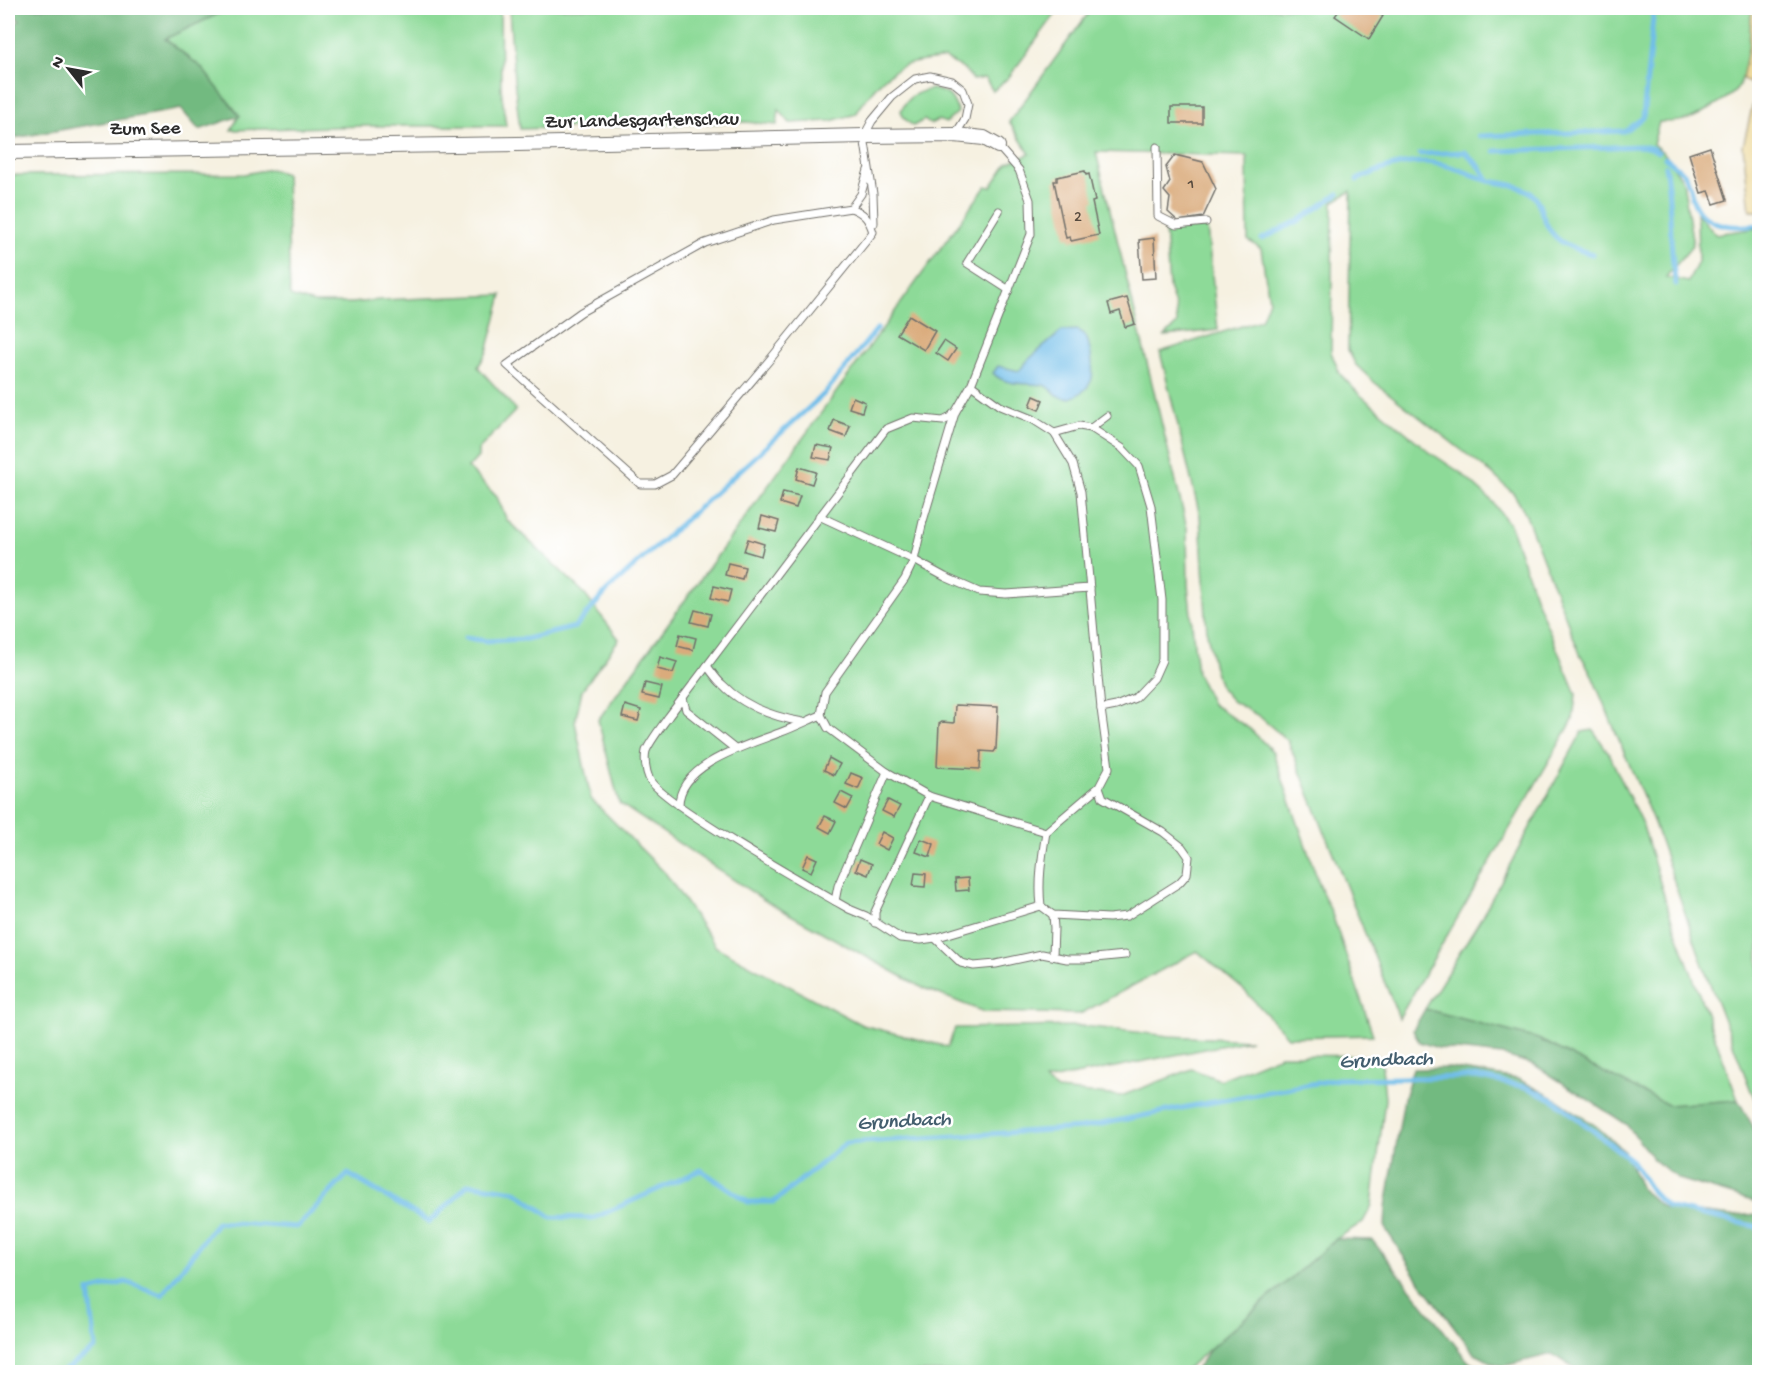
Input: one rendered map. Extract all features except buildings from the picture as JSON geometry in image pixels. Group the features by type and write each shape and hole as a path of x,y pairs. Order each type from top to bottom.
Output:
{"street":[{"name":"Zur Landesgartenschau","path":"284,147 955,135 984,138 998,146"},
{"name":"Zum See","path":"8,152 284,147"}],"lane":[{"path":"874,223 873,194 864,136 872,121 892,97 915,79 930,76 952,81 967,96 968,112 955,135"},
{"path":"998,146 1019,170 1030,200 1031,234 971,385 956,411 914,560 905,579 825,692 821,715 828,728 887,772 929,796 1046,832"},
{"path":"1157,147 1158,216 1176,225 1206,222"},
{"path":"851,208 865,216 873,232 765,366 672,475 656,484 640,484 507,364 580,312 705,243 774,220 851,208 861,194 869,166"},
{"path":"999,212 967,263 1009,290"},
{"path":"971,385 1000,406 1032,419 1054,433 1073,464 1081,492 1101,709 1109,768 1099,788 1046,832 1039,890 1041,906 1053,915 1109,918 1127,916 1179,883 1188,874 1189,857 1182,847 1163,832 1103,798 1099,788"},
{"path":"956,411 943,421 913,418 886,429 669,716 646,752 646,768 650,782 679,805 731,840 849,909 866,916 900,938 921,940 935,938 1041,906"},
{"path":"1091,428 1107,416"},
{"path":"1054,433 1079,426 1091,428 1122,448 1139,466 1151,506 1162,600 1162,660 1154,678 1135,698 1101,709"},
{"path":"819,516 979,592 1005,594 1090,588"},
{"path":"707,666 723,685 752,706 781,718 804,722"},
{"path":"683,698 686,710 735,749"},
{"path":"679,805 679,796 694,773 735,749 781,733 821,715"},
{"path":"835,901 838,886 887,772"},
{"path":"875,923 875,912 929,796"},
{"path":"1053,915 1053,955"},
{"path":"935,938 962,963 974,966 996,964 1042,954 1067,959 1125,955"}],"green space":[{"path":"8,8 231,8 165,39 201,67 240,116 199,130 181,109 8,139 8,30 20,20 8,13"},
{"path":"231,8 500,8 501,88 506,126 366,126 231,130 239,116 201,67 164,38"},
{"path":"509,8 1060,8 1009,77 993,91 985,78 973,80 965,70 945,58 912,63 899,68 878,85 856,114 831,121 790,123 779,110 777,125 745,122 520,129"},
{"path":"1092,8 1752,8 1744,72 1737,89 1727,98 1694,117 1683,121 1659,122 1653,144 1665,154 1683,181 1693,245 1666,277 1688,282 1698,262 1697,213 1715,234 1759,228 1759,1107 1704,968 1654,823 1590,671 1580,654 1525,513 1514,494 1491,473 1374,382 1356,365 1348,350 1351,191 1333,202 1331,352 1340,374 1359,394 1431,453 1461,473 1491,500 1510,525 1536,599 1576,694 1573,720 1399,1018 1288,741 1259,716 1232,701 1220,687 1207,633 1200,516 1160,352 1261,320 1269,300 1261,249 1248,240 1247,156 1096,152 1187,528 1188,585 1197,673 1212,704 1250,729 1273,752 1373,1035 1288,1037 1245,991 1197,951 1080,1014 984,1012 921,987 764,900 619,803 598,720 986,186 991,187 1007,163 1030,154 1009,122"},
{"path":"932,89 949,96 958,112 946,123 938,120 930,124 924,120 913,126 904,118 901,111 903,106 913,96"},
{"path":"271,169 286,174 290,296 314,303 352,303 502,295 487,352 478,367 516,410 478,450 478,457 468,468 497,497 507,520 582,591 619,639 582,690 575,722 591,799 666,874 716,947 862,1025 948,1047 955,1028 1084,1026 1169,1036 1250,1040 1045,1081 1057,1090 1121,1096 1192,1069 1220,1080 1280,1055 1378,1056 1382,1067 1385,1099 1372,1205 1363,1222 1336,1239 1184,1371 1180,1372 8,1372 8,175 244,174"},
{"path":"1207,228 1218,330 1165,336 1177,324 1176,309 1169,287 1165,229"},
{"path":"1593,730 1608,752 1643,826 1669,912 1738,1100 1668,1105 1538,1039 1425,1009 1481,918 1582,732"},
{"path":"1425,1009 1538,1039 1668,1105 1738,1100 1759,1137 1759,1203 1679,1179 1653,1159 1626,1124 1535,1065 1502,1055 1438,1048 1419,1042 1413,1030"},
{"path":"1450,1068 1518,1079 1556,1099 1596,1126 1624,1151 1641,1189 1663,1208 1732,1216 1759,1214 1759,1372 1580,1372 1552,1354 1504,1366 1492,1363 1474,1353 1421,1283 1385,1228 1386,1207 1404,1098 1413,1069"},
{"path":"1336,1239 1372,1240 1467,1360 1488,1372 1194,1372 1211,1348"}],"sand":[{"path":"1752,8 1760,8 1760,211 1750,211 1743,146 1759,90 1742,78 1749,44"}],"water":[{"path":"1077,330 1083,333 1089,344 1092,377 1090,384 1076,396 1060,397 1046,386 1009,382 993,373 998,366 1019,371 1029,359 1062,331"}],"waterway":[{"path":"1479,136 1624,131 1643,118 1654,8"},
{"path":"1495,151 1641,146 1658,152"},
{"path":"1420,154 1465,152 1480,167 1489,181 1518,187 1533,195 1547,225 1556,238 1568,246 1592,254"},
{"path":"1665,158 1684,174 1693,200 1704,216 1730,226 1760,225"},
{"path":"1357,180 1390,167 1425,162 1450,167 1489,181"},
{"path":"1665,166 1676,284"},
{"path":"1262,239 1300,220 1338,194"},
{"path":"465,638 487,641 526,639 575,627 608,590 824,394 877,329"},
{"name":"Grundbach","path":"62,1372 96,1348 89,1291 126,1282 162,1295 217,1222 297,1227 348,1174 429,1222 468,1184 515,1191 551,1217 594,1218 701,1170 748,1202 774,1202 846,1143 1081,1128 1338,1079 1476,1077 1526,1087 1554,1100 1632,1161 1652,1192 1667,1207 1758,1227 1760,1233"}]}
